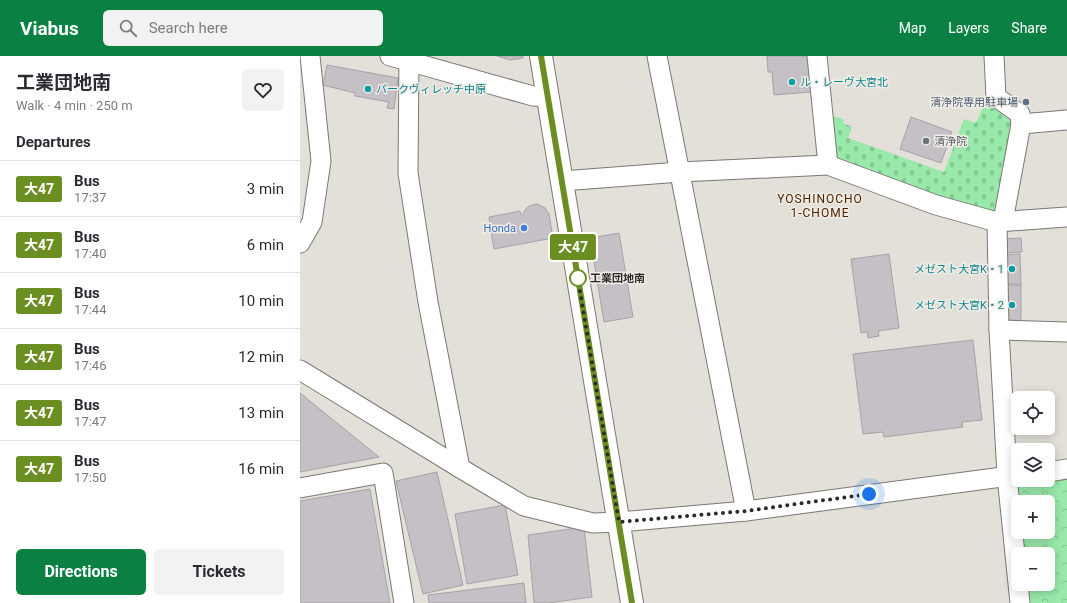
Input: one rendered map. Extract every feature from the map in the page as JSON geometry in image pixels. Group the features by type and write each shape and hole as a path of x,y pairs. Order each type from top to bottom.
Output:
{"main road":[{"path":"541,56 632,603"}],"street":[{"path":"300,243 312,222 321,161 310,56"},
{"path":"390,56 409,59 533,96 548,97"},
{"path":"657,56 746,511"},
{"path":"817,56 828,165"},
{"path":"994,56 996,97 1020,114 1021,124 1000,221 999,330 1011,465"},
{"path":"409,59 408,173 428,302 460,468"},
{"path":"1021,124 1067,120"},
{"path":"562,181 680,172 828,165 936,205 1000,221 1067,217"},
{"path":"999,330 1067,332"},
{"path":"300,370 524,506 593,523 746,511 1011,476"},
{"path":"1055,471 1067,469"},
{"path":"300,488 383,473 404,603"},
{"path":"1013,487 1020,603"}],"green space":[{"path":"987,97 1016,121 998,213 992,218 829,161 824,105 833,109 831,115 844,120 843,123 852,127 848,138 944,172 964,119 976,123"},
{"path":"1067,478 1067,603 1027,603 1026,591 1055,591 1055,547 1021,547 1021,539 1055,539 1055,495 1017,495 1016,488 1055,487 1055,479"}],"building":[{"path":"497,56 523,56 523,58 510,60"},
{"name":"ル・レーヴ大宮北","path":"767,56 808,57 811,92 774,95 772,72 768,72"},
{"name":"パークヴィレッチ中原","path":"327,65 398,78 394,109 387,108 389,102 355,96 355,93 323,85"},
{"path":"911,117 952,132 941,163 900,149"},
{"path":"537,204 545,208 549,214 553,238 494,249 489,217 520,211 521,215 529,206"},
{"path":"619,233 633,317 604,322 590,238"},
{"path":"1021,238 1022,252 1003,253 1003,239"},
{"path":"889,254 899,328 878,331 879,336 868,338 867,332 861,333 851,259"},
{"name":"メゼスト大宮K・1","path":"1020,254 1021,284 1004,284 1004,255"},
{"name":"メゼスト大宮K・2","path":"1004,285 1021,285 1021,324 1004,324"},
{"path":"973,340 982,420 962,422 963,427 884,437 883,432 863,434 853,354"},
{"path":"300,393 379,457 300,472"},
{"path":"437,472 463,585 423,594 396,481"},
{"path":"370,489 390,603 300,603 300,501"},
{"path":"505,505 518,575 467,584 455,514"},
{"path":"584,527 592,597 548,603 534,603 528,535"},
{"path":"524,583 526,603 429,603 428,595"}],"bus line":[{"name":"大47","path":"541,56 632,603"}],"place":[{"name":"ル・レーヴ大宮北","path":"792,82"},
{"name":"パークヴィレッチ中原","path":"368,89"},
{"name":"清浄院専用駐車場","path":"1026,102"},
{"name":"清浄院","path":"926,141"},
{"name":"Honda","path":"524,228"},
{"name":"メゼスト大宮K・1","path":"1012,269"},
{"name":"工業団地南","path":"578,278"},
{"name":"メゼスト大宮K・2","path":"1012,305"}],"district":[{"name":"YOSHINOCHO 1-CHOME","path":"820,206"}],"route":[{"path":"578,278 577,274 619,522 746,511 869,494"}]}
